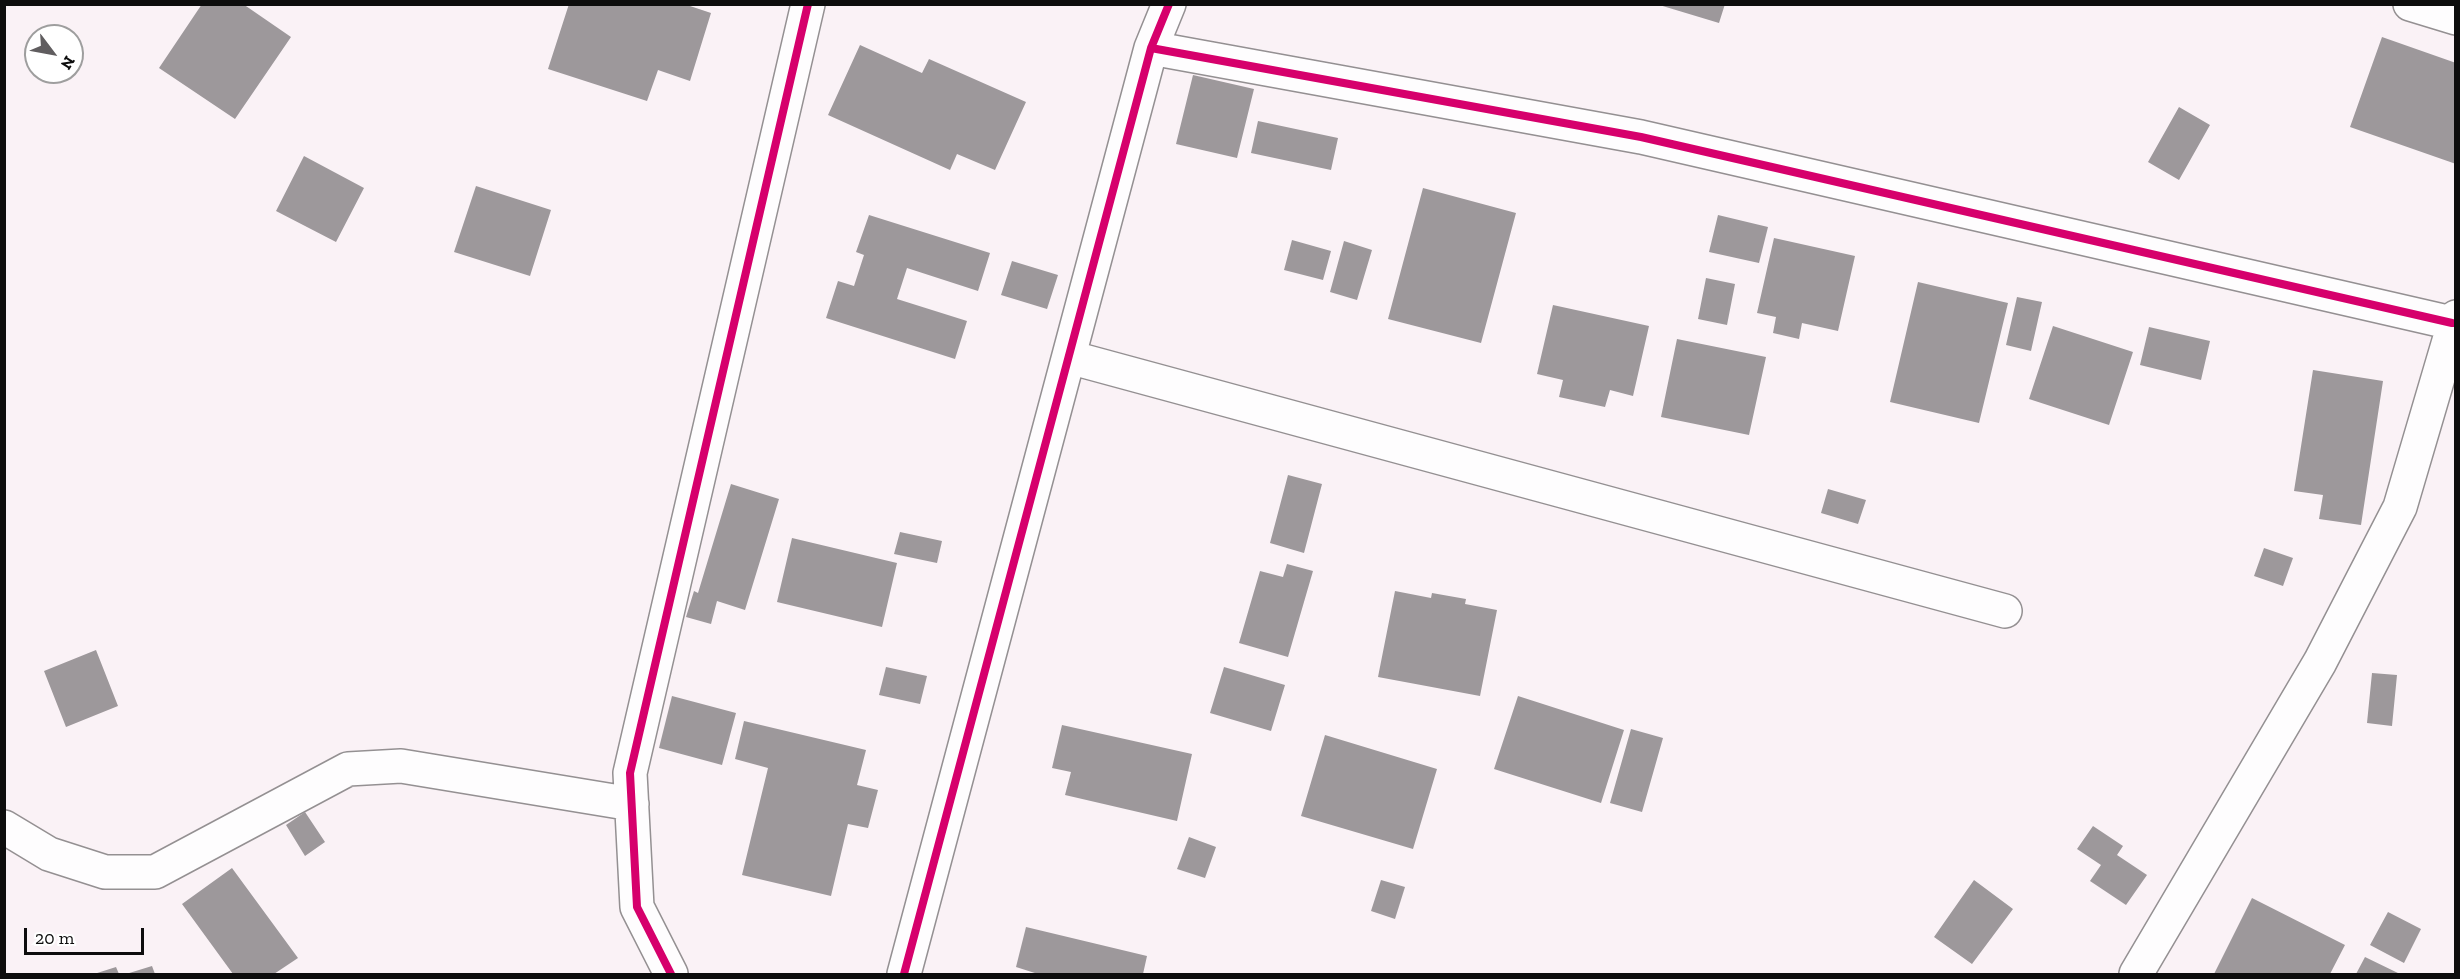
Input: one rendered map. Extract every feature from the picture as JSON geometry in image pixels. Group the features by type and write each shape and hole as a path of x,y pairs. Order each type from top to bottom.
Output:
{"street":[{"path":"671,975 637,906 630,773 808,4"},
{"path":"904,975 1151,48 1169,4"},
{"path":"2410,4 2456,18"},
{"path":"1151,48 1641,137 2454,320 2400,507 2320,662 2136,975"},
{"path":"1069,357 2005,610"},
{"path":"4,827 48,854 105,872 155,872 348,769 401,766 632,804"}],"building":[{"path":"202,4 243,4 291,37 235,119 159,68"},
{"path":"569,4 684,4 711,13 690,81 658,70 647,101 548,69"},
{"path":"1656,4 1725,4 1719,23"},
{"path":"2382,37 2456,63 2456,164 2350,127"},
{"path":"860,45 922,73 929,59 1026,102 995,170 957,154 950,170 828,115"},
{"path":"1193,75 1254,89 1237,158 1176,144"},
{"path":"2179,107 2210,125 2179,180 2148,162"},
{"path":"1258,121 1338,138 1331,170 1251,153"},
{"path":"304,156 364,188 336,242 276,211"},
{"path":"476,186 551,210 530,276 454,252"},
{"path":"1423,188 1516,213 1481,343 1388,319"},
{"path":"869,215 990,253 978,291 907,268 897,299 967,321 955,359 826,318 838,281 854,286 864,255 856,252"},
{"path":"1718,215 1768,227 1759,263 1709,252"},
{"path":"1774,238 1855,256 1838,331 1802,323 1799,339 1773,333 1776,317 1757,313"},
{"path":"1292,240 1331,251 1323,280 1284,270"},
{"path":"1344,241 1372,250 1357,300 1330,292"},
{"path":"1012,261 1058,275 1047,309 1001,295"},
{"path":"1706,278 1735,284 1727,325 1698,319"},
{"path":"1918,282 2008,303 1979,423 1890,402"},
{"path":"2017,297 2042,302 2031,351 2006,345"},
{"path":"1553,305 1649,326 1633,396 1610,390 1605,407 1559,397 1563,380 1537,374"},
{"path":"2053,326 2133,352 2109,425 2029,399"},
{"path":"2149,327 2210,341 2201,380 2140,365"},
{"path":"1677,339 1766,357 1749,435 1661,417"},
{"path":"2313,370 2383,381 2361,525 2319,519 2323,495 2294,491"},
{"path":"1288,475 1322,484 1304,553 1270,543"},
{"path":"731,484 779,499 745,610 717,601 711,624 686,617 694,591 698,593"},
{"path":"1828,489 1866,500 1858,524 1821,513"},
{"path":"900,532 942,541 937,563 894,554"},
{"path":"792,538 897,563 882,627 777,602"},
{"path":"2264,548 2293,558 2283,586 2254,576"},
{"path":"1287,564 1313,571 1288,657 1239,643 1260,571 1283,577"},
{"path":"1395,591 1431,598 1432,593 1466,599 1465,604 1497,610 1480,696 1378,677"},
{"path":"96,650 118,706 66,727 44,671"},
{"path":"886,667 927,676 920,704 879,695"},
{"path":"1224,667 1285,685 1271,731 1210,713"},
{"path":"2372,673 2397,675 2392,726 2367,723"},
{"path":"672,696 736,713 722,765 659,748"},
{"path":"1518,696 1624,730 1601,803 1494,769"},
{"path":"744,721 866,750 857,785 878,790 868,828 848,824 831,896 742,875 768,768 735,759"},
{"path":"1062,725 1192,754 1177,821 1065,795 1071,772 1052,768"},
{"path":"1631,729 1663,738 1642,812 1610,803"},
{"path":"1325,735 1437,769 1413,849 1301,816"},
{"path":"305,812 325,842 305,856 286,825"},
{"path":"2093,826 2123,846 2117,855 2147,875 2126,905 2090,881 2101,865 2077,849"},
{"path":"1189,837 1216,847 1205,878 1177,869"},
{"path":"232,868 298,958 274,974 233,974 182,904"},
{"path":"1381,880 1405,887 1395,919 1371,911"},
{"path":"1974,880 2013,909 1972,964 1934,937"},
{"path":"2252,898 2345,945 2330,974 2214,974"},
{"path":"2388,912 2421,929 2404,963 2370,945"},
{"path":"1026,927 1147,956 1143,974 1038,974 1016,967"},
{"path":"2365,957 2400,974 2356,974"},
{"path":"152,966 155,974 126,974"},
{"path":"116,967 119,974 94,974"}],"cycle path":[{"path":"671,974 637,907 630,773 808,4"},
{"path":"904,974 1151,48 1169,4"},
{"path":"1151,48 1641,137 2452,323"}]}
